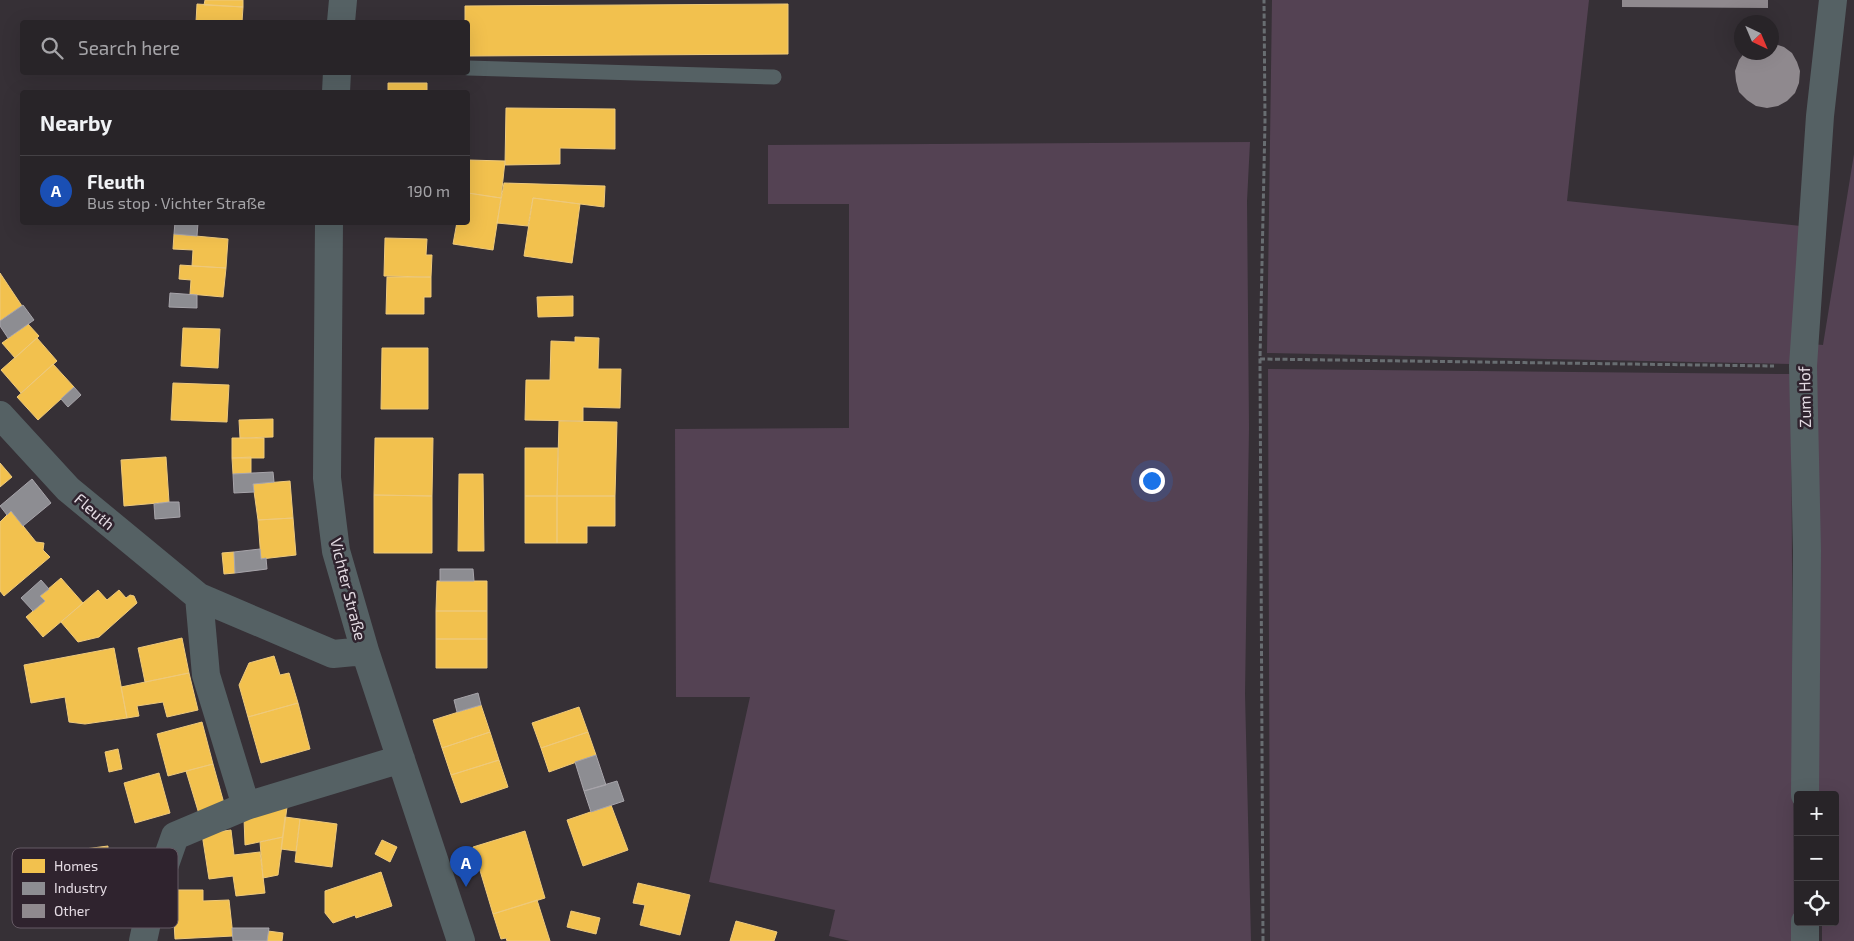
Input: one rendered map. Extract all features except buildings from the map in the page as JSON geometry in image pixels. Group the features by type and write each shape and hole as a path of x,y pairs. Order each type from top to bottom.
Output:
{"street":[{"path":"341,20 343,0"},
{"name":"Zum Hof","path":"1805,791 1807,551 1802,366 1820,116 1833,0"},
{"path":"336,90 337,75"},
{"name":"Vichter Straße","path":"329,225 328,478 336,551 365,651 461,941"},
{"name":"Fleuth","path":"0,415 68,489 199,597 333,654 365,651"},
{"path":"199,597 206,675 246,806"},
{"path":"171,848 175,836 246,806 401,759"},
{"path":"1805,926 1805,941"},
{"path":"144,941 146,928"}],"lane":[{"path":"470,68 774,77"}],"path":[{"path":"1263,941 1260,359 1265,121 1264,0"},
{"path":"1260,359 1802,366"}],"shaded area":[{"path":"1272,0 1589,0 1567,201 1801,226 1791,364 1267,353"},
{"path":"1250,142 1247,201 1249,428 1245,694 1251,941 850,941 829,936 835,910 709,882 750,697 676,697 675,429 849,428 849,204 768,204 768,145"},
{"path":"1854,154 1854,941 1822,941 1822,926 1839,926 1839,791 1817,791 1811,344 1823,345"},
{"path":"1268,369 1791,374 1794,941 1270,941"}],"place":[{"name":"Fleuth","path":"466,887"}]}
